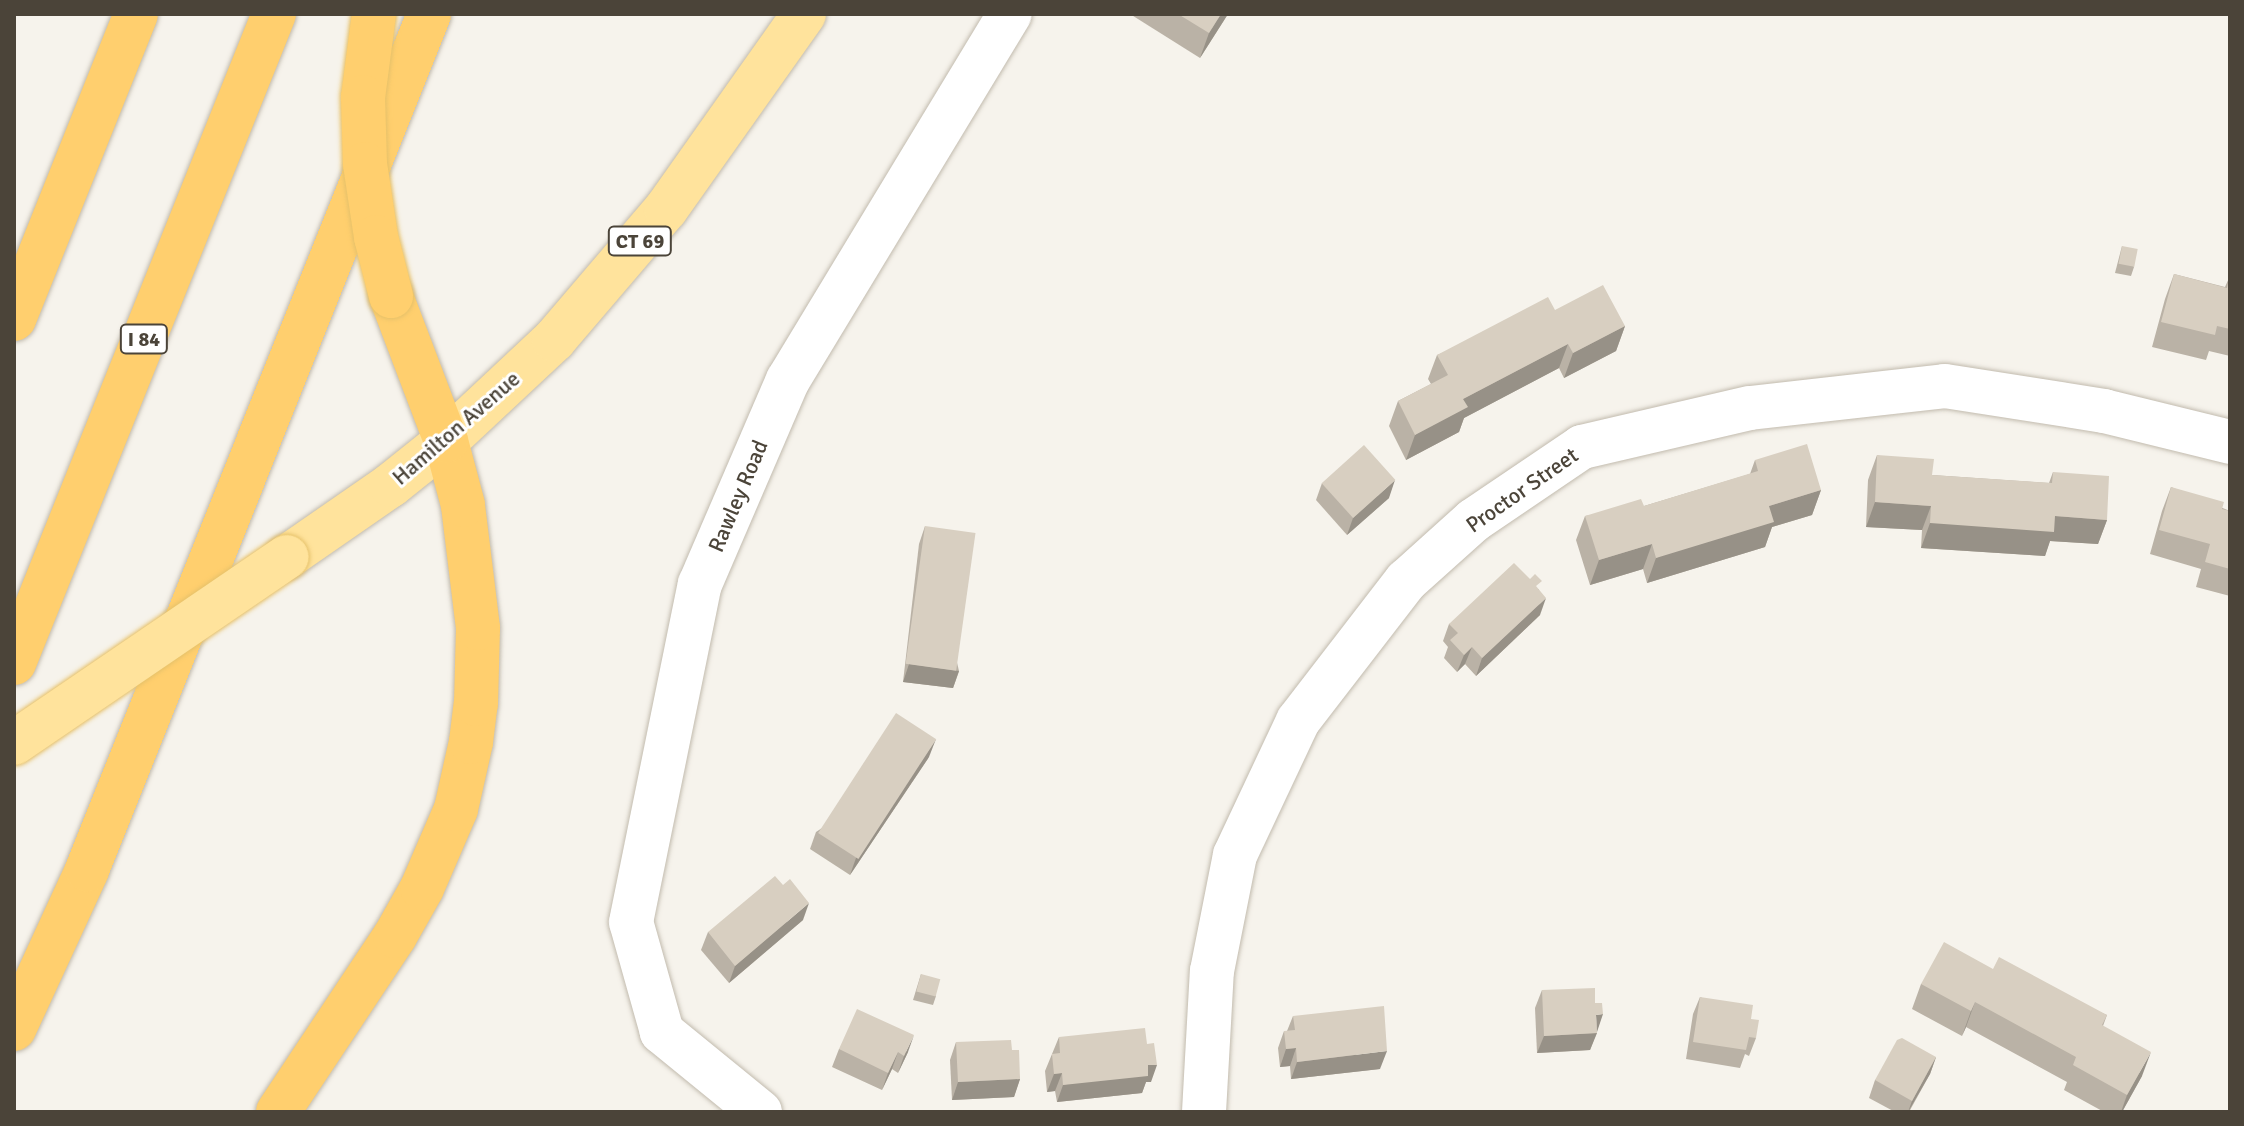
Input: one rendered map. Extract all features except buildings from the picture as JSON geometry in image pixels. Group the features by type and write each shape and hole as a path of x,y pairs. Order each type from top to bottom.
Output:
{"highway":[{"path":"14,319 136,14"},
{"name":"I 84","path":"14,663 274,14"},
{"path":"278,1112 395,936 422,888 445,839 464,777 476,704 478,628 469,540 446,441 391,296 371,214 365,164 363,97 374,14"},
{"path":"14,1029 87,870 429,14"}],"main road":[{"name":"Hamilton Avenue","path":"14,743 391,485 446,441 554,340 635,247 700,163 804,14"}],"street":[{"name":"Rawley Road","path":"760,1112 662,1032 631,922 700,584 788,380 1010,14"},
{"name":"Proctor Street","path":"1204,1112 1212,971 1235,855 1298,721 1406,581 1474,520 1582,447 1750,408 1945,386 2104,411 2230,442"}]}
